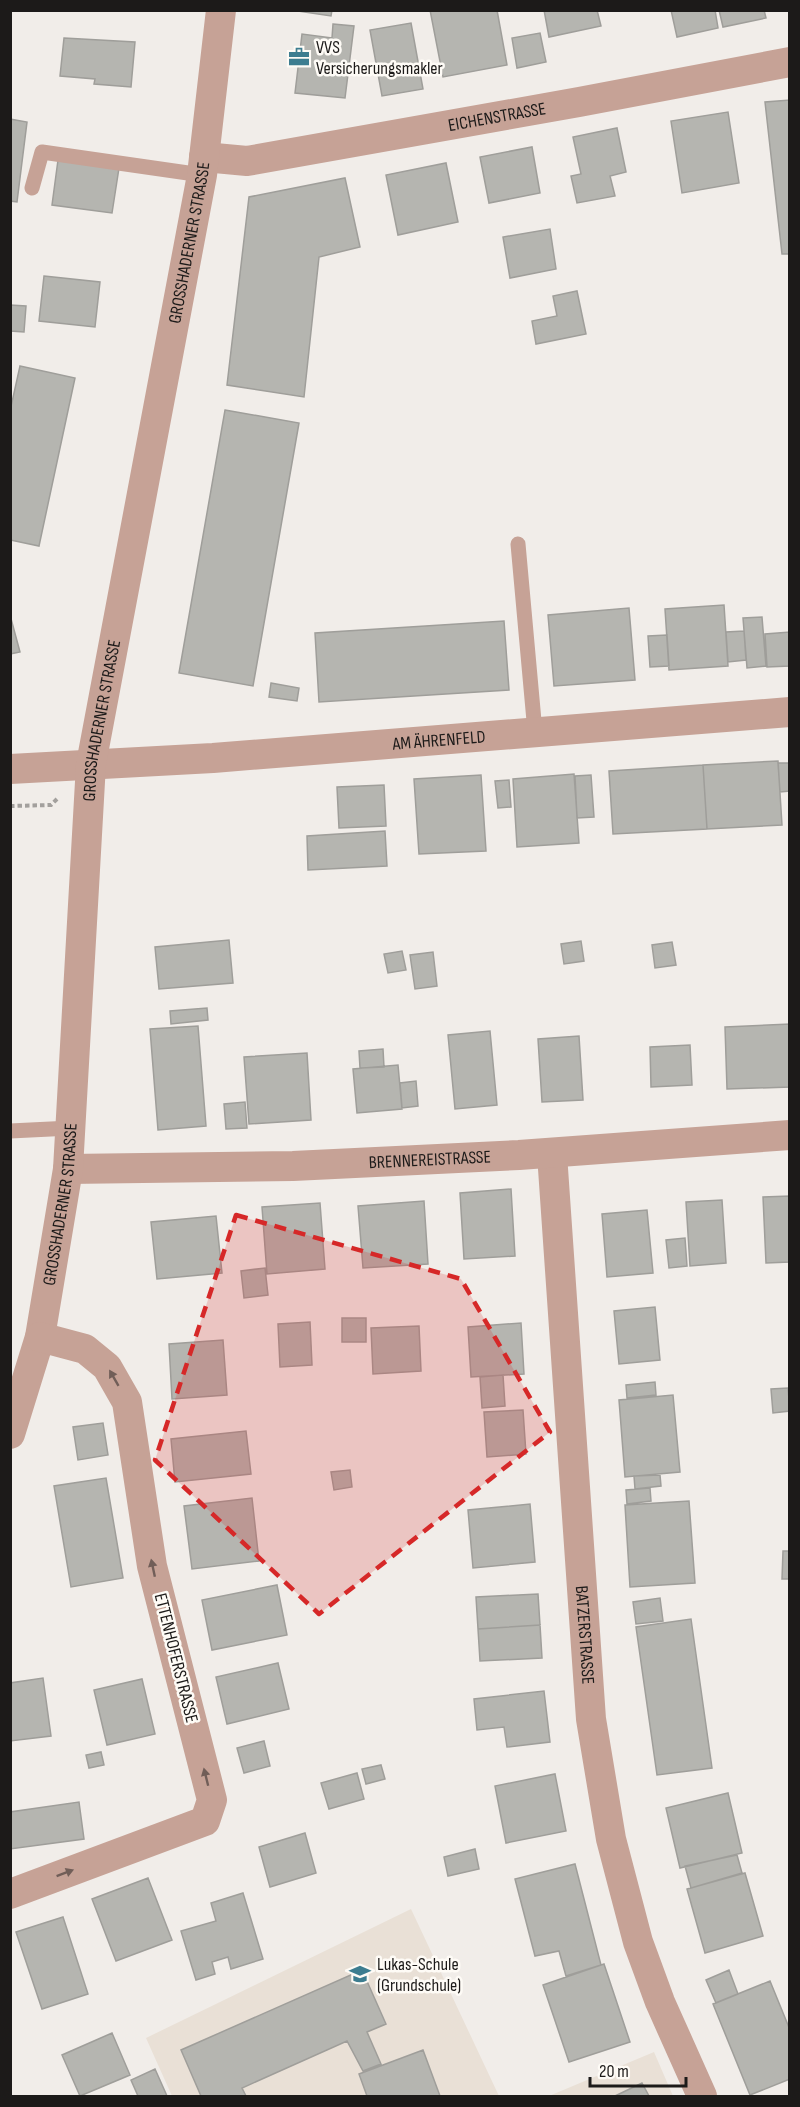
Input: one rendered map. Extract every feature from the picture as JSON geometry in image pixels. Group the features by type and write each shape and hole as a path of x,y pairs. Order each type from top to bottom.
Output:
{"street":[{"name":"GROSSHADERNER STRASSE","path":"10,1434 40,1337 68,1169 91,764 203,166 221,10"},
{"name":"EICHENSTRASSE","path":"203,166 247,161 789,62"},
{"name":"AM ÄHRENFELD","path":"10,769 213,758 789,712"},
{"name":"BRENNEREISTRASSE","path":"68,1169 293,1166 552,1154 789,1135"},
{"name":"BATZERSTRASSE","path":"552,1154 591,1719 610,1839 638,1942 660,2002 702,2097"},
{"name":"ETTENHOFERSTRASSE","path":"10,1894 205,1821 212,1800 152,1566 127,1402 107,1367 85,1348 40,1337"}],"lane":[{"path":"32,188 42,152 203,166"},
{"path":"518,544 535,732"},
{"path":"10,1131 71,1128"}],"highlighted area":[{"path":"236,1215 461,1279 550,1432 319,1614 155,1460"}],"shaded area":[{"name":"Lukas-Schule (Grundschule)","path":"411,1909 499,2096 172,2096 146,2038"},
{"path":"654,2052 673,2096 549,2096"}],"building":[{"path":"291,10 332,10 331,16"},
{"path":"430,10 497,10 507,65 443,77"},
{"path":"544,10 597,10 601,26 549,37"},
{"path":"671,10 715,10 718,28 677,37"},
{"path":"719,10 764,10 766,18 723,27"},
{"path":"411,23 423,89 382,96 370,30"},
{"path":"333,24 354,26 345,98 295,93 302,34 332,38"},
{"path":"540,33 546,62 517,68 512,38"},
{"path":"64,38 135,42 131,87 94,84 95,79 60,76"},
{"path":"790,100 790,254 782,254 765,102"},
{"path":"728,112 739,183 682,193 671,121"},
{"path":"10,119 27,122 17,202 10,201"},
{"path":"617,128 626,172 610,176 615,196 577,203 571,176 581,174 573,137"},
{"path":"532,147 540,193 489,203 480,157"},
{"path":"58,160 119,168 112,213 52,205"},
{"path":"446,163 458,222 398,235 386,175"},
{"path":"345,178 360,247 319,257 304,397 227,385 249,197"},
{"path":"550,229 556,269 510,278 503,237"},
{"path":"44,276 100,282 95,327 39,321"},
{"path":"577,291 586,334 536,344 532,321 557,316 553,296"},
{"path":"10,305 26,306 24,332 10,331"},
{"path":"20,366 75,378 39,546 10,540 10,411"},
{"path":"225,410 299,423 253,686 179,673"},
{"path":"724,605 728,666 669,670 665,609"},
{"path":"629,608 635,680 554,686 548,615"},
{"path":"10,615 20,652 10,654"},
{"path":"762,617 766,666 747,668 743,618"},
{"path":"504,621 509,690 319,702 315,633"},
{"path":"744,631 746,660 728,662 726,632"},
{"path":"790,632 790,666 767,667 765,634"},
{"path":"667,635 669,666 650,667 648,636"},
{"path":"271,683 299,688 297,701 269,697"},
{"path":"778,761 782,825 707,829 703,765"},
{"path":"778,763 790,763 790,791 780,792"},
{"path":"703,765 707,829 613,834 609,771"},
{"path":"574,774 579,843 517,847 513,779"},
{"path":"481,775 486,851 419,854 414,779"},
{"path":"591,775 594,817 577,818 575,776"},
{"path":"509,780 511,807 498,808 495,781"},
{"path":"384,785 386,826 339,828 337,787"},
{"path":"385,831 387,866 308,870 307,836"},
{"path":"229,940 233,983 159,989 155,947"},
{"path":"581,941 584,961 564,964 561,944"},
{"path":"672,942 676,965 655,968 652,945"},
{"path":"402,951 406,970 388,973 384,954"},
{"path":"433,952 437,986 415,989 410,955"},
{"path":"207,1008 208,1020 171,1024 170,1011"},
{"path":"790,1024 790,1087 727,1089 725,1027"},
{"path":"198,1026 206,1126 158,1130 150,1029"},
{"path":"490,1031 497,1105 455,1109 448,1035"},
{"path":"579,1036 583,1100 542,1102 538,1039"},
{"path":"690,1045 692,1085 651,1087 650,1047"},
{"path":"383,1049 384,1067 360,1068 359,1051"},
{"path":"307,1053 311,1120 249,1124 244,1057"},
{"path":"398,1065 402,1109 357,1113 353,1069"},
{"path":"416,1081 418,1106 402,1108 400,1083"},
{"path":"245,1102 247,1128 226,1129 224,1104"},
{"path":"511,1189 515,1256 464,1259 460,1193"},
{"path":"790,1196 790,1262 766,1263 763,1197"},
{"path":"722,1200 726,1263 690,1266 686,1202"},
{"path":"424,1201 428,1264 363,1268 358,1206"},
{"path":"320,1203 325,1269 267,1274 262,1207"},
{"path":"647,1210 653,1273 607,1277 602,1214"},
{"path":"216,1216 222,1273 157,1279 151,1222"},
{"path":"685,1238 687,1266 669,1268 666,1240"},
{"path":"265,1268 268,1295 244,1298 241,1271"},
{"path":"655,1307 660,1360 619,1364 614,1311"},
{"path":"342,1318 366,1318 366,1342 342,1342"},
{"path":"310,1322 312,1365 280,1367 278,1324"},
{"path":"521,1323 524,1374 471,1377 468,1327"},
{"path":"419,1326 421,1371 373,1374 371,1328"},
{"path":"223,1340 227,1395 172,1399 169,1344"},
{"path":"503,1375 505,1406 482,1408 480,1377"},
{"path":"655,1382 656,1395 627,1398 626,1385"},
{"path":"788,1388 790,1411 773,1413 771,1389"},
{"path":"673,1395 680,1472 625,1477 619,1400"},
{"path":"523,1410 526,1454 487,1457 484,1412"},
{"path":"103,1423 108,1455 78,1460 73,1427"},
{"path":"246,1431 251,1474 175,1482 171,1439"},
{"path":"350,1470 352,1487 334,1490 331,1472"},
{"path":"660,1475 661,1486 635,1489 634,1476"},
{"path":"106,1478 123,1578 71,1587 54,1486"},
{"path":"650,1488 651,1501 627,1504 626,1490"},
{"path":"252,1498 259,1561 192,1569 184,1506"},
{"path":"689,1501 695,1583 630,1587 625,1505"},
{"path":"530,1504 535,1562 473,1568 468,1510"},
{"path":"783,1551 790,1551 790,1579 782,1579"},
{"path":"277,1585 287,1635 212,1650 202,1600"},
{"path":"538,1594 540,1625 478,1629 476,1597"},
{"path":"660,1598 663,1621 636,1624 633,1602"},
{"path":"691,1619 712,1768 657,1775 636,1627"},
{"path":"540,1625 542,1658 480,1661 478,1629"},
{"path":"278,1663 289,1709 227,1724 216,1677"},
{"path":"43,1678 51,1736 10,1741 10,1683"},
{"path":"142,1679 155,1734 107,1745 94,1690"},
{"path":"544,1691 550,1742 507,1747 504,1727 477,1730 474,1699"},
{"path":"264,1741 270,1766 244,1773 237,1748"},
{"path":"101,1752 104,1765 89,1768 86,1755"},
{"path":"381,1765 385,1779 366,1784 362,1769"},
{"path":"357,1773 364,1799 329,1809 321,1783"},
{"path":"555,1774 566,1831 506,1843 495,1786"},
{"path":"728,1793 742,1853 680,1868 666,1808"},
{"path":"79,1802 84,1839 10,1849 10,1812"},
{"path":"305,1833 316,1873 270,1887 259,1847"},
{"path":"475,1849 479,1869 448,1876 444,1857"},
{"path":"737,1855 742,1873 691,1888 685,1866"},
{"path":"575,1864 601,1965 566,1976 559,1951 535,1956 515,1879"},
{"path":"745,1873 763,1936 705,1953 687,1889"},
{"path":"148,1878 172,1940 116,1961 92,1899"},
{"path":"243,1893 263,1959 231,1969 228,1957 212,1962 215,1974 196,1980 181,1931 216,1921 211,1903"},
{"path":"63,1917 88,1994 42,2009 16,1932"},
{"path":"604,1964 630,2042 569,2062 543,1985"},
{"path":"362,1970 386,2024 367,2032 381,2064 363,2071 347,2041 242,2088 246,2096 201,2096 181,2050"},
{"path":"729,1970 738,1994 716,2003 706,1980"},
{"path":"770,1981 790,2030 790,2079 750,2095 713,2004"},
{"path":"112,2033 130,2075 80,2096 62,2055"},
{"path":"423,2050 440,2096 367,2096 359,2074"},
{"path":"155,2069 167,2096 138,2096 131,2080"},
{"path":"642,2083 649,2096 615,2096"}],"place":[{"name":"VVS Versicherungsmakler","path":"299,57"},
{"name":"Lukas-Schule (Grundschule)","path":"360,1974"}]}
